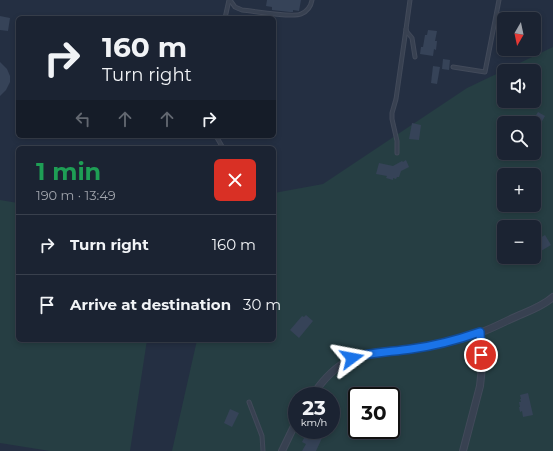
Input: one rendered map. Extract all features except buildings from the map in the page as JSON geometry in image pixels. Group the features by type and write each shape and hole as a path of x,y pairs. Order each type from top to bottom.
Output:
{"street":[{"path":"319,387 327,376 352,358 367,354 411,350 452,341 480,332 539,306 553,297"},
{"path":"463,451 480,386 482,367 480,332"},
{"path":"282,451 288,439"}],"lane":[{"path":"230,0 235,7 242,10 292,16 301,14 310,7 312,0"},
{"path":"226,16 230,0"},
{"path":"397,153 397,141 392,113 396,99 410,0"},
{"path":"453,67 485,72 498,0"},
{"path":"406,29 412,38 415,56"},
{"path":"249,402 262,436 263,451"}],"green space":[{"path":"553,47 553,451 172,451 197,342 276,342 276,193 323,184 467,88 497,74 497,108 541,108 541,64 517,64 534,56 541,56 541,53"},
{"path":"0,200 16,203 16,342 147,342 130,451 50,451 0,443"}],"route":[{"path":"352,358 367,354 411,350 452,341 480,332 481,355"}]}
